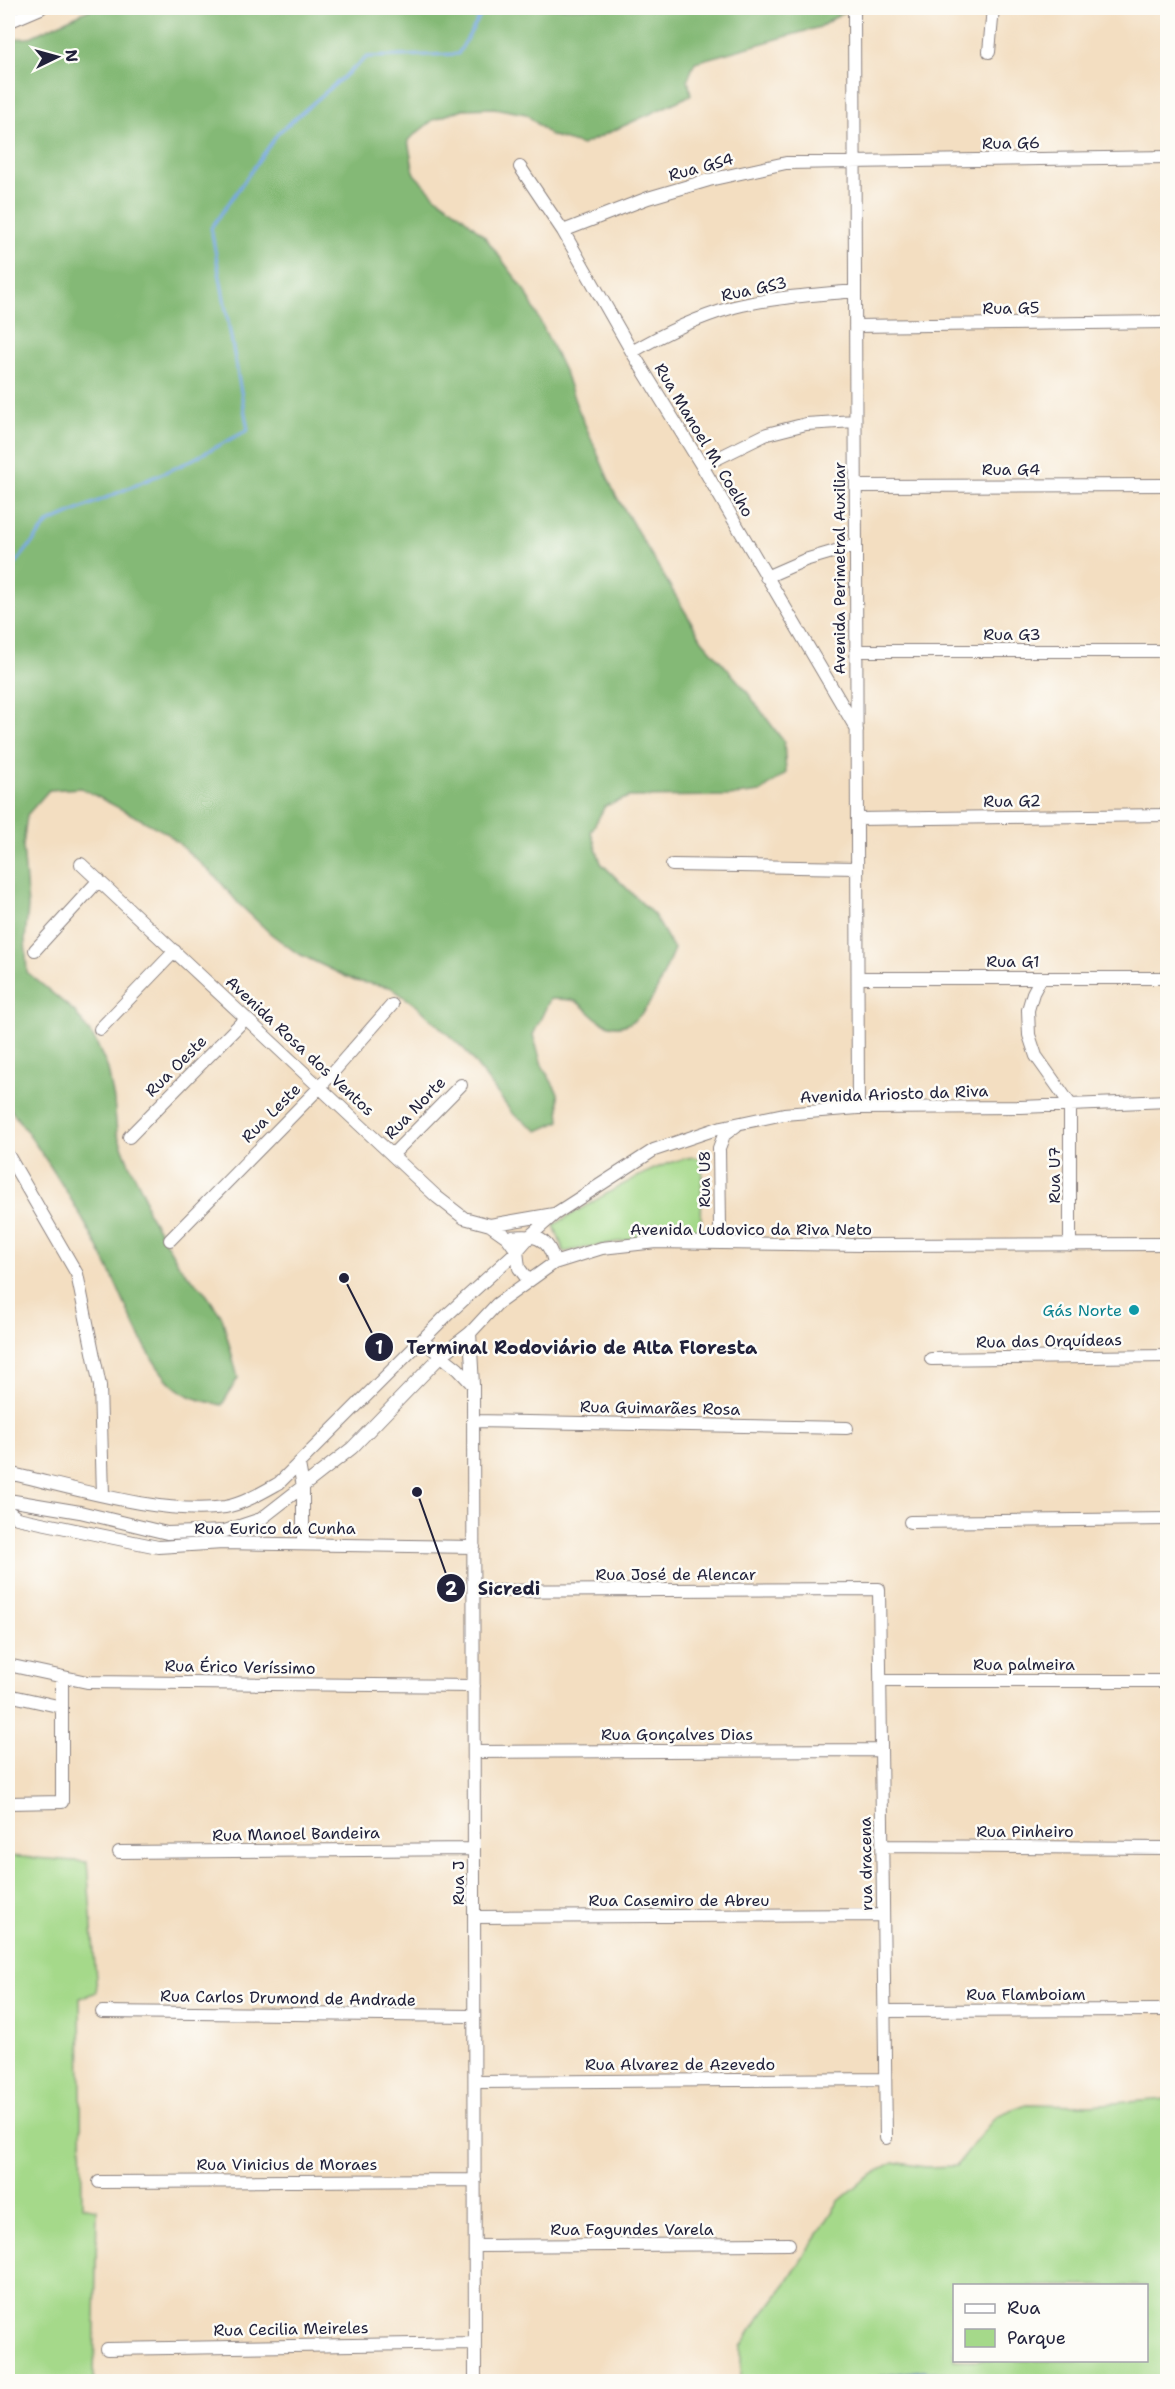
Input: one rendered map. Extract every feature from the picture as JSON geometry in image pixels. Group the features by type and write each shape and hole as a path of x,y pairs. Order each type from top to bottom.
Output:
{"street":[{"path":"8,22 41,8"},
{"name":"Avenida Perimetral Auxiliar","path":"854,8 858,1108"},
{"path":"989,52 993,8"},
{"name":"Rua G6","path":"854,161 1167,158"},
{"name":"Rua GS4","path":"563,231 648,198 709,180 786,163 854,161"},
{"name":"Rua Manoel M. Coelho","path":"520,167 563,231 632,352 702,466 857,730"},
{"name":"Rua GS3","path":"632,352 664,333 735,307 787,298 855,291"},
{"name":"Rua G5","path":"855,326 1167,322"},
{"path":"702,466 767,434 806,424 855,421"},
{"name":"Rua G4","path":"856,486 1167,484"},
{"path":"766,577 805,560 856,545"},
{"name":"Rua G3","path":"856,651 1167,651"},
{"name":"Rua G2","path":"857,819 1167,815"},
{"name":"Avenida Rosa dos Ventos","path":"81,864 437,1197 464,1218 490,1225 507,1237 517,1251"},
{"path":"672,865 857,868"},
{"path":"35,950 99,880"},
{"path":"100,1029 175,951"},
{"name":"Rua G1","path":"858,978 1167,978"},
{"path":"1041,978 1028,1010 1029,1035 1036,1056 1070,1104"},
{"name":"Rua Leste","path":"170,1240 320,1087 392,1005"},
{"name":"Rua Oeste","path":"129,1137 246,1018"},
{"name":"Rua Norte","path":"393,1155 461,1084"},
{"name":"Avenida Ariosto da Riva","path":"8,1475 103,1495 188,1508 226,1507 255,1496 279,1483 448,1314 555,1214 654,1150 703,1133 784,1114 858,1108 1021,1107 1167,1101"},
{"name":"Rua U7","path":"1070,1104 1070,1245"},
{"name":"Rua U8","path":"705,1243 714,1225 716,1147 728,1130 742,1123"},
{"name":"Rua U8","path":"703,1133 716,1147"},
{"path":"8,1155 77,1274 100,1386 103,1495"},
{"name":"Rua U8","path":"716,1187 720,1228 729,1243"},
{"path":"490,1225 555,1214"},
{"path":"507,1237 531,1235 540,1239 547,1246 554,1263"},
{"name":"Avenida Ludovico da Riva Neto","path":"8,1500 80,1512 167,1533 224,1537 261,1520 352,1448 442,1355 470,1333 497,1304 528,1280 554,1263 602,1248 656,1242 1167,1244"},
{"path":"517,1251 519,1268 528,1280"},
{"name":"Rua J","path":"470,1333 473,1385 474,1546 475,2382"},
{"path":"423,1341 442,1355 473,1385"},
{"name":"Rua das Orquídeas","path":"931,1359 1167,1356"},
{"name":"Rua Guimarães Rosa","path":"473,1421 847,1428"},
{"path":"298,1464 303,1487 303,1543"},
{"name":"Rua Eurico da Cunha","path":"8,1511 17,1518 158,1547 224,1537 303,1543 474,1546"},
{"path":"79,1531 80,1512"},
{"path":"910,1522 1167,1520"},
{"name":"Rua José de Alencar","path":"474,1591 879,1589"},
{"name":"rua dracena","path":"879,1589 886,2138"},
{"name":"Rua Érico Veríssimo","path":"8,1665 87,1682 474,1686"},
{"path":"8,1803 62,1802 62,1677"},
{"name":"Rua palmeira","path":"880,1680 1167,1681"},
{"path":"8,1695 62,1707"},
{"name":"Rua Gonçalves Dias","path":"474,1752 881,1750"},
{"name":"Rua Pinheiro","path":"882,1846 1167,1848"},
{"name":"Rua Manoel Bandeira","path":"118,1852 474,1849"},
{"name":"Rua Casemiro de Abreu","path":"474,1917 883,1915"},
{"name":"Rua Flamboiam","path":"884,2011 1167,2010"},
{"name":"Rua Carlos Drumond de Andrade","path":"102,2012 474,2016"},
{"name":"Rua Alvarez de Azevedo","path":"475,2082 885,2079"},
{"name":"Rua Vinicius de Moraes","path":"99,2182 475,2180"},
{"name":"Rua Fagundes Varela","path":"475,2246 789,2244"},
{"name":"Rua Cecilia Meireles","path":"107,2349 475,2343"}],"green space":[{"path":"93,8 850,8 820,27 695,62 688,79 691,95 582,145 550,135 526,114 494,108 463,109 433,120 408,140 414,174 435,196 485,237 526,292 566,375 615,494 702,640 745,689 784,742 786,773 760,792 729,796 629,797 605,806 591,832 601,863 654,915 674,949 648,1005 638,1017 627,1024 614,1026 599,1020 574,1001 550,999 533,1035 542,1065 558,1093 560,1121 538,1131 512,1113 466,1051 417,1006 390,987 355,981 297,953 271,934 239,904 217,878 167,833 81,788 49,790 27,815 23,846 28,907 25,940 27,972 75,1012 95,1040 108,1069 117,1133 143,1192 147,1211 181,1268 204,1291 222,1317 238,1378 222,1405 185,1393 166,1378 148,1352 85,1223 48,1163 8,1106 8,39 28,38"},
{"path":"693,1157 702,1159 701,1236 655,1235 564,1252 554,1225 641,1175"},
{"path":"8,1856 87,1862 97,1992 80,1998 82,2206 97,2209 94,2381 8,2381"},
{"path":"1167,2099 1166,2381 741,2382 741,2347 758,2320 788,2281 839,2201 865,2179 893,2162 925,2167 956,2166 996,2116 1026,2104 1089,2105"}],"water":[{"path":"924,2370 962,2377 967,2381 879,2381 881,2376"}],"waterway":[{"path":"8,573 48,523 184,464 248,430 211,228 279,132 367,57 458,54 485,8"}],"place":[{"name":"Terminal Rodoviário de Alta Floresta","path":"344,1278"},
{"name":"Gás Norte","path":"1134,1310"},
{"name":"Sicredi","path":"417,1492"}]}
